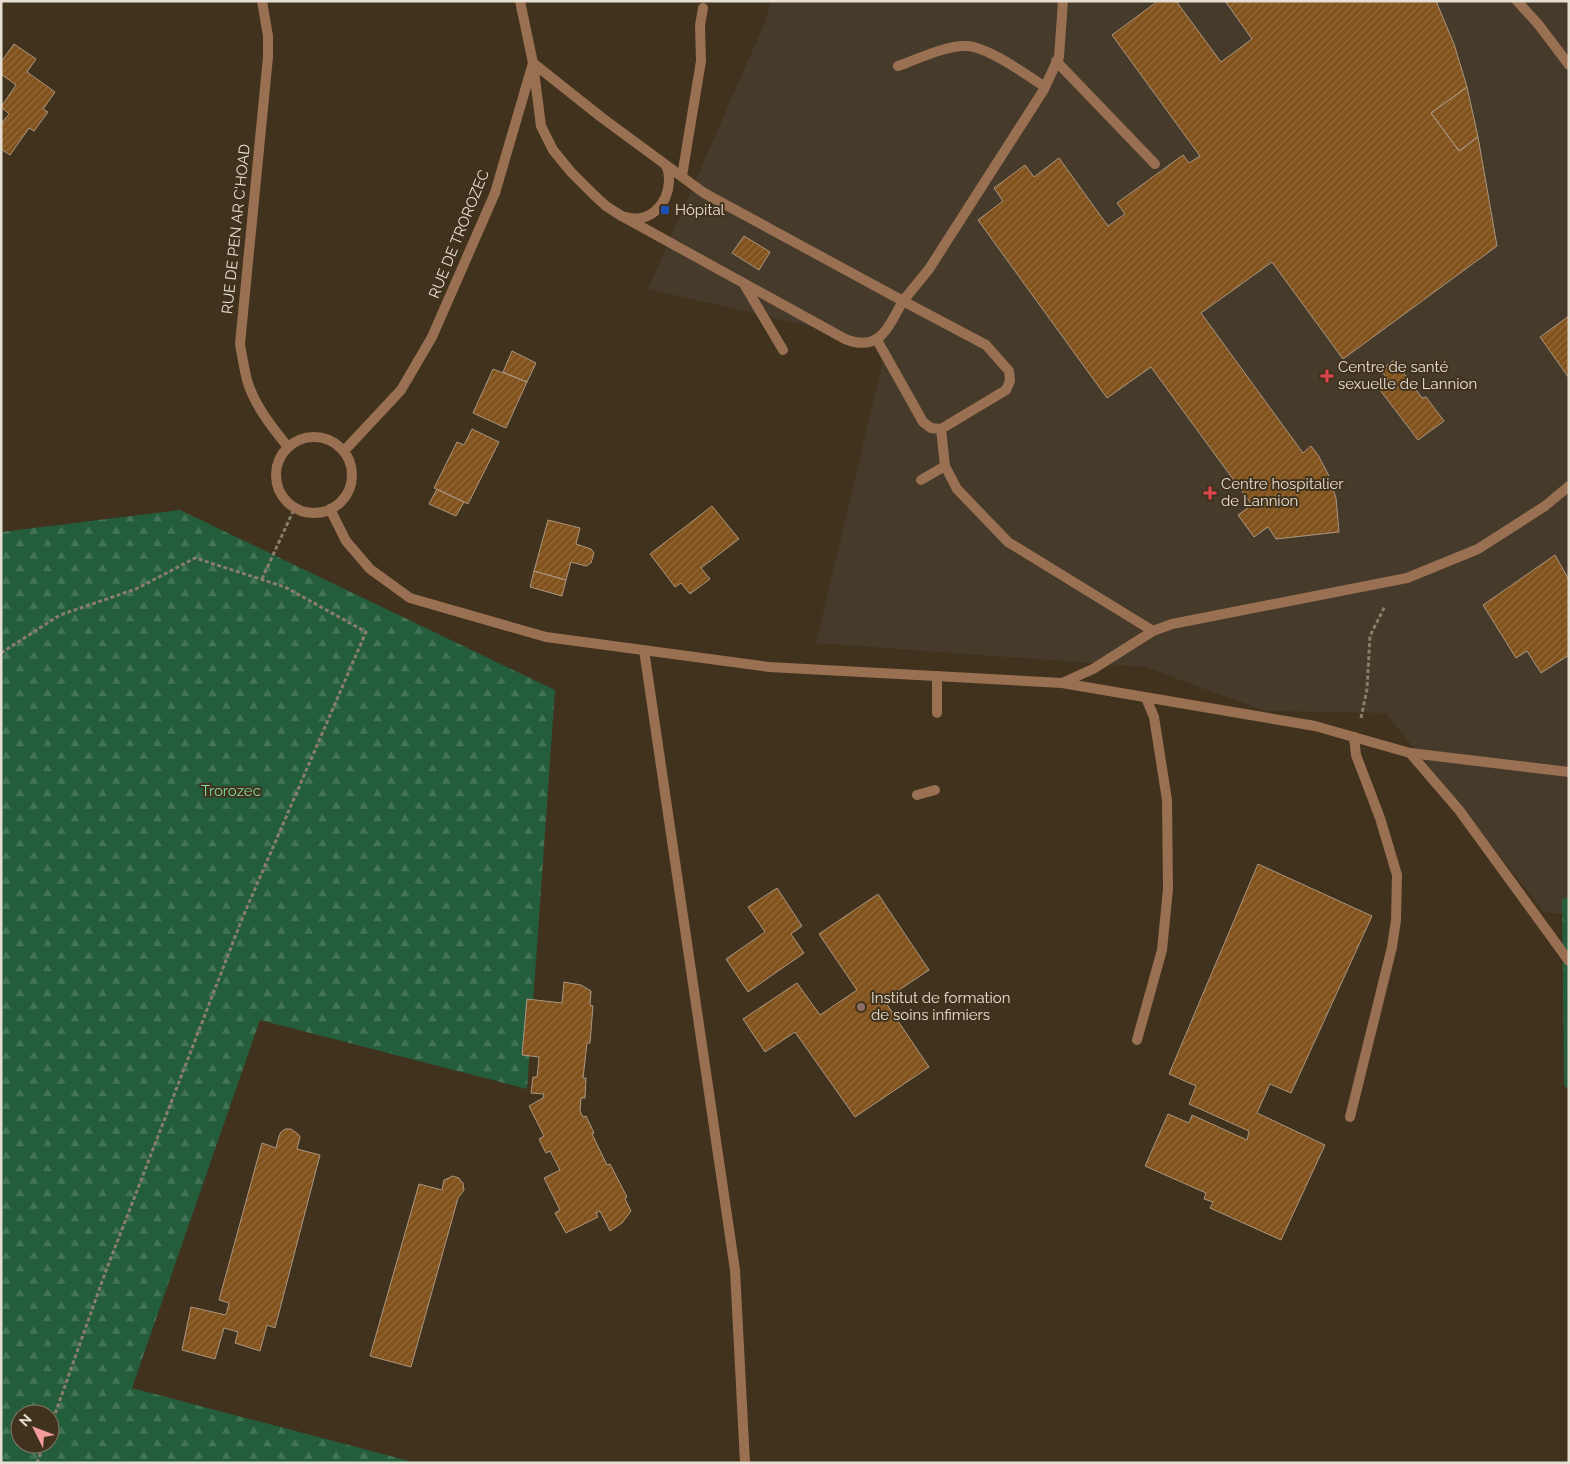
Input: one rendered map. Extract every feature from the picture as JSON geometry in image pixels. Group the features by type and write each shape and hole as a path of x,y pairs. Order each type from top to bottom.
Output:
{"street":[{"name":"RUE DE PEN AR C'HOAD","path":"262,1 268,36 268,57 240,344 247,381 257,404 268,422 288,447"},
{"name":"RUE DE TROROZEC","path":"344,451 401,390 432,337 495,193 533,63 520,1"},
{"path":"1518,1 1569,65"},
{"path":"533,63 540,126 553,150 571,172 606,206 845,339 855,343 866,344 877,340 885,332 903,301 929,269 1045,87 1058,57 1063,2"},
{"path":"682,176 701,61 700,25 703,8"},
{"path":"898,66 946,49 968,46 978,48 996,57 1045,87"},
{"path":"1056,61 1155,164"},
{"path":"533,63 601,117 704,193 986,344 1009,371 1010,381 1006,390 942,428 931,428 923,422 877,340"},
{"path":"620,215 629,218 641,217 656,212 661,207 669,186 669,170 666,166"},
{"path":"743,283 783,350"},
{"path":"942,428 945,466 956,489 1008,542 1153,631"},
{"path":"318,437 331,440 344,451 350,463 352,476 350,489 341,502 330,509 317,513 304,512 288,503 280,492 276,479 276,466 283,451 293,443 305,438 318,437"},
{"path":"921,480 945,466"},
{"path":"1062,684 1092,669 1153,631 1172,624 1407,578 1478,549 1545,506 1569,486"},
{"path":"330,509 346,541 370,569 410,598 546,637 769,667 1062,684 1315,726 1410,753 1569,772"},
{"path":"644,650 735,1270 745,1463"},
{"path":"937,676 937,713"},
{"path":"1137,1040 1162,950 1168,889 1167,800 1154,717 1146,698"},
{"path":"1350,1117 1392,946 1396,920 1397,876 1380,818 1356,755 1354,737"},
{"path":"1410,753 1459,810 1569,961"},
{"path":"917,795 935,790"}],"path":[{"path":"262,579 295,507"},
{"path":"1,653 60,615 136,589 195,558 285,586 366,632 242,919 104,1276 59,1404"},
{"path":"1354,737 1367,690 1370,636 1396,581"}],"shaded area":[{"name":"Centre hospitalier de Lannion","path":"771,1 1569,1 1569,914 1544,912 1386,713 1265,711 1145,667 816,643 887,344 648,289 764,24"}],"green space":[{"name":"Trorozec","path":"180,510 555,690 527,1089 260,1020 132,1388 417,1463 1,1463 1,532"},
{"path":"1569,897 1569,1089 1564,1086 1562,899"}],"building":[{"path":"1158,1 1176,1 1221,62 1252,39 1225,1 1436,1 1454,44 1467,87 1431,113 1459,151 1478,137 1497,246 1343,359 1272,262 1201,313 1303,453 1311,446 1318,455 1328,474 1336,498 1339,532 1276,539 1268,527 1254,537 1238,515 1252,505 1151,367 1107,398 978,220 1003,201 994,188 1025,165 1034,177 1059,158 1108,226 1125,214 1117,203 1183,155 1189,163 1200,156 1112,35"},
{"path":"14,44 36,59 27,72 55,92 43,109 48,112 34,131 29,128 10,155 1,149 1,124 9,114 1,107 16,85 1,74 1,62"},
{"path":"1467,87 1478,137 1459,151 1431,113"},
{"path":"744,236 770,252 759,270 732,253"},
{"path":"1569,316 1569,378 1540,337"},
{"path":"512,351 536,363 527,382 503,372"},
{"path":"1394,360 1422,398 1426,397 1444,421 1418,440 1380,390 1390,383 1381,370"},
{"path":"493,369 527,382 506,428 473,413"},
{"path":"472,429 499,442 468,504 434,488 457,442 464,445"},
{"path":"437,489 464,502 456,516 429,504"},
{"path":"712,506 739,539 701,568 710,579 690,594 681,583 675,587 650,554"},
{"path":"548,520 580,528 576,544 591,549 594,553 591,563 586,566 571,562 566,580 534,571"},
{"path":"1555,555 1569,580 1569,655 1541,673 1527,651 1516,658 1483,605"},
{"path":"534,571 566,580 562,596 530,587"},
{"path":"1258,864 1372,916 1291,1093 1270,1084 1257,1113 1325,1145 1281,1240 1210,1208 1213,1202 1204,1199 1206,1193 1145,1166 1168,1114 1189,1123 1192,1115 1247,1140 1249,1131 1189,1104 1196,1086 1169,1074"},
{"path":"777,888 802,926 791,934 804,953 748,992 726,959 765,932 748,907"},
{"name":"Institut de formation de soins infimiers","path":"878,894 929,970 884,1000 929,1067 855,1117 795,1032 765,1052 743,1019 797,983 820,1015 857,990 819,934"},
{"path":"564,982 581,985 591,991 590,1005 593,1006 590,1043 587,1043 583,1078 586,1078 585,1098 581,1098 580,1111 583,1117 586,1116 594,1133 592,1134 607,1165 610,1164 627,1197 625,1199 631,1211 622,1223 610,1231 600,1211 596,1213 598,1217 566,1233 555,1213 560,1210 544,1178 560,1170 550,1151 546,1153 539,1139 544,1136 529,1106 543,1098 544,1094 531,1093 533,1077 537,1077 539,1057 522,1055 527,999 562,1003"},
{"path":"285,1129 291,1129 300,1137 297,1149 320,1155 275,1328 267,1325 260,1351 235,1343 238,1332 224,1328 215,1359 182,1350 191,1307 226,1315 229,1303 219,1300 262,1143 276,1148 279,1136"},
{"path":"453,1176 459,1178 463,1183 464,1190 458,1198 411,1367 370,1356 419,1184 442,1190 444,1180"}],"place":[{"name":"Hôpital","path":"665,210"},
{"name":"Centre de santé sexuelle de Lannion","path":"1327,376"},
{"name":"Centre hospitalier de Lannion","path":"1210,493"},
{"name":"Institut de formation de soins infimiers","path":"861,1007"}]}
